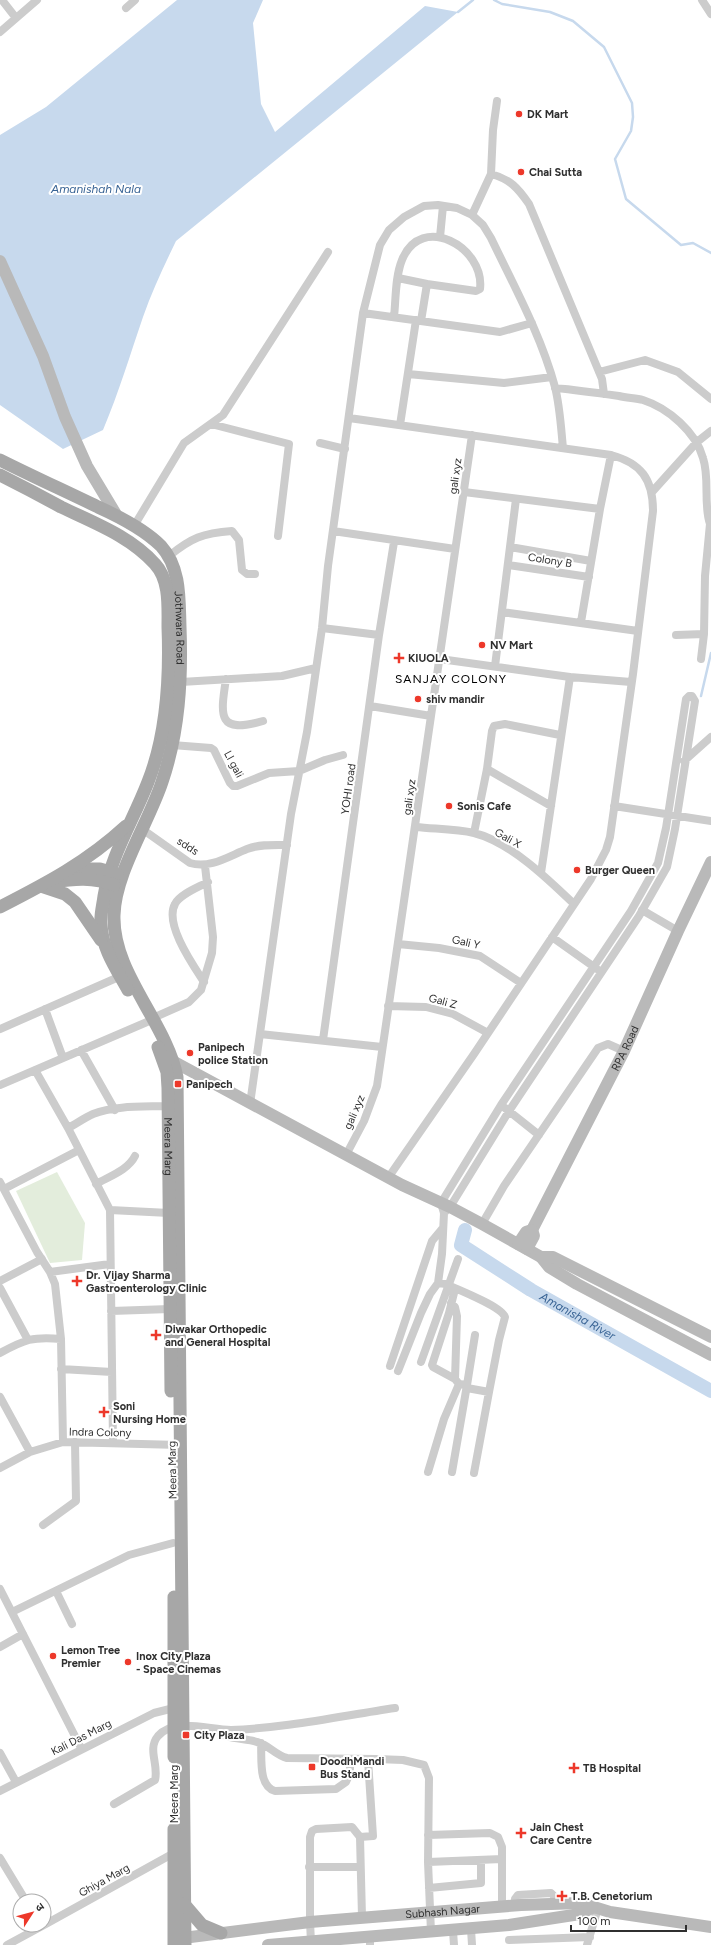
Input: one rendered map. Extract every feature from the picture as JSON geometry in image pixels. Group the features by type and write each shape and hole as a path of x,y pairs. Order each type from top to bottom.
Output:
{"main road":[{"name":"Jothwara Road","path":"0,460 117,516 134,526 159,544 169,556 176,577 179,592 181,682 172,745 162,783 142,829 114,879"},
{"name":"Jothwara Road","path":"0,475 105,527 144,552 156,565 163,578 167,593 169,645 163,723 158,752 148,782 129,823"},
{"path":"0,908 44,885 70,869 103,847 129,823"},
{"name":"Meera Marg","path":"129,823 101,924 107,950 121,976 150,1020 175,1063 177,1077 176,1445 178,1726 174,1853 179,1942"},
{"path":"70,869 87,868 114,879"},
{"path":"44,885 79,879 114,879"},
{"name":"Meera Marg","path":"114,879 114,915 117,944 150,1020 167,1072 170,1213 170,1309 176,1445 173,1544 178,1707"},
{"path":"44,885 65,894 74,902 97,932 107,950"},
{"name":"Meera Marg","path":"178,1726 184,1904 179,1942"},
{"path":"184,1904 202,1925 221,1933"}],"street":[{"path":"2,0 16,18"},
{"path":"0,32 37,0"},
{"path":"126,8 135,0"},
{"path":"702,0 711,14"},
{"path":"472,215 491,174 496,101"},
{"path":"491,174 509,181 517,187 529,204 543,234 602,379 604,394"},
{"path":"250,1104 299,771 322,628 333,531 364,313 380,245 389,230 404,217 424,206 442,206 457,208 472,215 483,225 491,238 532,323 552,377 560,413 563,448"},
{"path":"440,237 442,206"},
{"path":"394,317 398,278 402,259 409,249 418,241 430,236 454,241 468,254 475,264 481,282 480,289 476,291 398,278"},
{"path":"134,526 184,443 223,415 328,252"},
{"path":"0,261 44,356 65,417 87,466 117,516"},
{"path":"400,425 408,374 427,284"},
{"path":"364,313 500,332 532,323"},
{"path":"599,372 645,360 678,372 711,399"},
{"path":"408,374 504,383 552,377"},
{"path":"555,388 643,400 668,413 688,430 696,442 703,457 706,474 708,517 710,524 705,576 704,634 701,659"},
{"path":"349,418 611,455 624,459 638,468 645,475 652,492 652,511 638,631 614,806 606,850 591,878 574,904 488,1033 388,1178"},
{"path":"211,424 289,444 278,536"},
{"path":"652,492 696,442 711,431"},
{"name":"gali xyz","path":"346,1156 364,1121 375,1093 416,827 472,435"},
{"path":"320,443 345,449"},
{"path":"582,622 591,560 611,455"},
{"path":"464,492 600,509"},
{"path":"495,666 516,498"},
{"path":"169,556 193,538 232,531 239,540 242,570 247,574 255,574"},
{"path":"333,531 394,542 456,549"},
{"name":"YOHI road","path":"323,1040 394,542"},
{"path":"510,547 591,560"},
{"name":"Colony B","path":"508,565 589,577"},
{"path":"502,612 638,631"},
{"path":"322,628 380,635"},
{"path":"676,635 704,634"},
{"path":"440,659 570,676 631,682"},
{"path":"181,682 282,676 316,668"},
{"path":"541,873 560,735 570,676"},
{"path":"226,679 221,708 227,722 233,725 243,726 263,721"},
{"path":"398,1371 421,1313 430,1294 438,1283 442,1254 442,1229 445,1208 501,1105 594,966 653,873 661,853 686,699 689,696 692,696 695,701 671,855 661,878 642,910 445,1208"},
{"path":"370,706 431,716"},
{"path":"474,833 494,726 505,724 560,735"},
{"path":"674,768 711,737"},
{"name":"LI gali","path":"172,745 211,748 214,750 232,786 237,786 269,773 299,771"},
{"path":"299,771 325,760 343,755"},
{"path":"487,769 551,806"},
{"path":"614,806 677,814 711,821"},
{"name":"Gali X","path":"416,827 474,833 502,846 527,861 574,904"},
{"name":"sdds","path":"142,829 190,863 205,866 247,849 260,846 288,845"},
{"name":"RPA Road","path":"523,1247 526,1232 532,1230 624,1051 711,862"},
{"path":"0,1085 189,1002 201,990 212,953 213,937 205,866"},
{"path":"653,873 661,878"},
{"path":"204,982 190,960 177,932 172,913 175,903 208,882"},
{"path":"642,910 678,932"},
{"path":"552,937 602,971"},
{"name":"Gali Y","path":"398,944 439,948 480,956 521,983"},
{"path":"0,1029 121,976"},
{"name":"Gali Z","path":"388,1006 426,1007 453,1014 488,1033"},
{"path":"45,1009 62,1058"},
{"path":"260,1034 382,1047"},
{"path":"482,1224 504,1186 598,1048 608,1044 624,1051"},
{"path":"81,1050 115,1110"},
{"path":"162,1055 346,1156 445,1208 482,1224 541,1257 549,1267 577,1284 711,1355"},
{"path":"35,1070 68,1128 110,1210 113,1443"},
{"path":"501,1105 539,1135"},
{"path":"68,1128 92,1115 136,1107 168,1106"},
{"path":"63,1442 61,1340 55,1284 50,1272 2,1186 79,1150"},
{"path":"96,1184 124,1168 135,1156"},
{"path":"110,1210 170,1213"},
{"path":"390,1366 432,1241 442,1229"},
{"path":"541,1257 553,1257 711,1337"},
{"path":"421,1362 451,1287 458,1259"},
{"path":"0,1281 42,1260"},
{"path":"50,1272 110,1264"},
{"path":"438,1283 451,1287 493,1306 504,1314 505,1317 499,1340 474,1473"},
{"path":"451,1287 451,1303 449,1313 432,1365 435,1369 462,1384 489,1392"},
{"path":"0,1288 28,1340"},
{"path":"428,1472 441,1426 462,1384 457,1316 455,1307 451,1303"},
{"path":"111,1310 170,1309"},
{"path":"452,1472 462,1384 475,1335"},
{"path":"0,1353 28,1340 42,1337 61,1340"},
{"path":"61,1369 112,1372"},
{"path":"0,1397 30,1452"},
{"name":"Indra Colony","path":"0,1468 30,1452 63,1442 176,1445"},
{"path":"42,1525 76,1501 75,1442"},
{"path":"12,1612 130,1555 173,1544"},
{"path":"0,1589 81,1748"},
{"path":"56,1591 72,1624"},
{"path":"0,1647 23,1634"},
{"name":"Kali Das Marg","path":"0,1791 81,1748 154,1713 178,1707"},
{"path":"114,1804 155,1780 156,1774 152,1747 154,1740 159,1734 178,1726 216,1729 258,1728 395,1708"},
{"path":"216,1729 228,1737 261,1743 278,1756 287,1758 403,1760 424,1765 429,1778 428,1862 431,1932"},
{"path":"261,1743 264,1783 269,1789 275,1791 336,1789 346,1782 350,1773 350,1759"},
{"path":"0,1753 16,1782"},
{"path":"360,1837 373,1836 368,1760"},
{"path":"311,1942 309,1867 310,1837 312,1831 316,1829 352,1827 360,1837 362,1917"},
{"path":"428,1835 490,1833 498,1837 502,1846 502,1859 508,1907"},
{"name":"Ghiya Marg","path":"52,1920 174,1853"},
{"path":"0,1858 21,1893"},
{"path":"428,1862 502,1859"},
{"path":"429,1888 481,1883 481,1860"},
{"path":"309,1867 360,1867"},
{"name":"Subhash Nagar","path":"179,1942 221,1933 310,1922 430,1912 581,1903 610,1912 711,1926"},
{"path":"268,1945 311,1942 370,1941 431,1932 471,1930 580,1914 595,1908"},
{"path":"509,1925 509,1943 588,1941 595,1908"},
{"path":"471,1930 472,1945"},
{"path":"453,1931 454,1945"},
{"name":"Ghiya Marg","path":"7,1945 28,1933"}],"green space":[{"path":"57,1172 85,1223 82,1260 50,1263 16,1191"}],"water":[{"name":"Amanishah Nala","path":"177,0 263,0 253,23 261,104 275,132 425,6 458,12 176,241 147,307 103,430 63,449 0,405 0,135 46,107"}],"waterway":[{"path":"458,12 473,0"},
{"path":"494,0 502,4 550,12 573,21 604,47 632,103 633,117 631,131 615,159 626,199 681,245 693,243 711,253"},
{"path":"701,696 711,653"},
{"name":"Amanisha River","path":"465,1230 461,1245 531,1290 711,1391"}],"place":[{"name":"DK Mart","path":"519,114"},
{"name":"Chai Sutta","path":"521,172"},
{"name":"NV Mart","path":"482,645"},
{"name":"KIUOLA","path":"399,658"},
{"name":"shiv mandir","path":"418,699"},
{"name":"Sonis Cafe","path":"449,806"},
{"name":"Burger Queen","path":"577,870"},
{"name":"Panipech police Station","path":"190,1053"},
{"name":"Panipech","path":"178,1084"},
{"name":"Dr. Vijay Sharma Gastroenterology Clinic","path":"77,1281"},
{"name":"Diwakar Orthopedic and General Hospital","path":"156,1335"},
{"name":"Soni Nursing Home","path":"104,1412"},
{"name":"Lemon Tree Premier","path":"53,1656"},
{"name":"Inox City Plaza - Space Cinemas","path":"128,1662"},
{"name":"City Plaza","path":"186,1735"},
{"name":"DoodhMandi Bus Stand","path":"312,1767"},
{"name":"TB Hospital","path":"574,1768"},
{"name":"Jain Chest Care Centre","path":"521,1833"},
{"name":"T.B. Cenetorium","path":"562,1896"}],"district":[{"name":"SANJAY COLONY","path":"451,679"}]}
